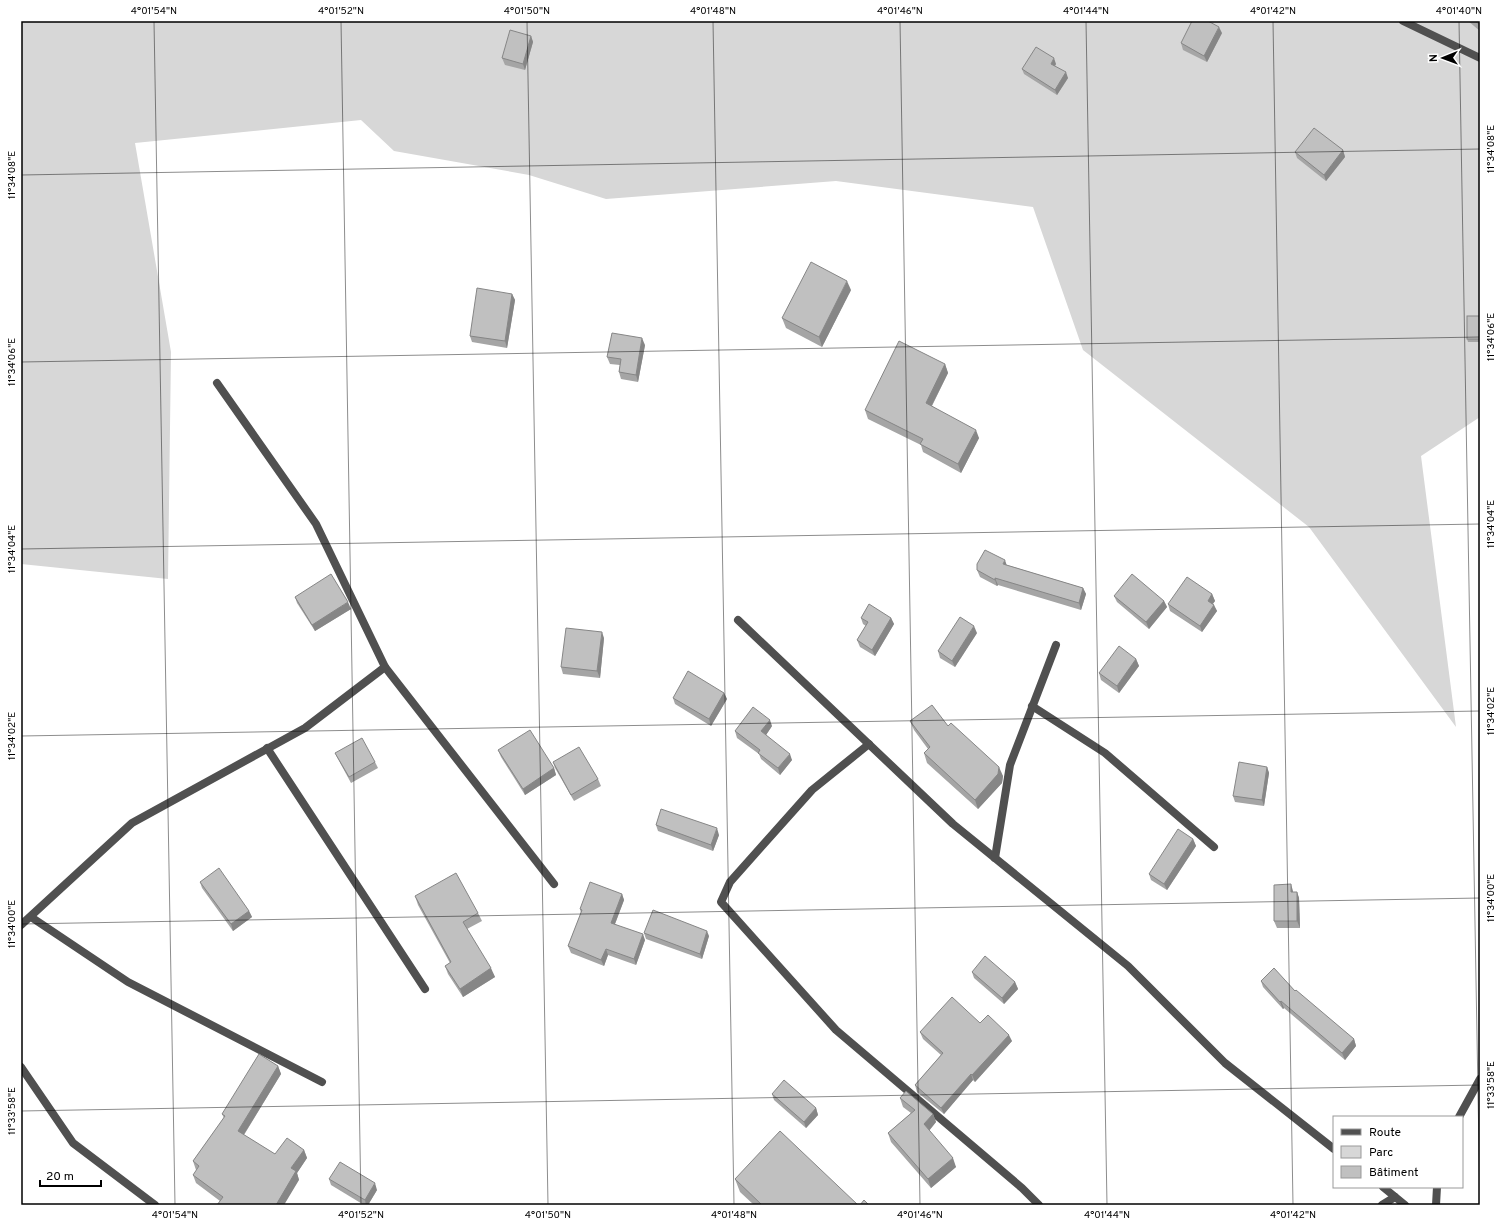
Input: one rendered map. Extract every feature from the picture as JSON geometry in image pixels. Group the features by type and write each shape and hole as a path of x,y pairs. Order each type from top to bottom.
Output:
{"street":[{"path":"1403,21 1480,58"},
{"path":"217,383 316,524 385,667 554,884"},
{"path":"738,620 953,824 1128,966 1225,1063 1333,1148"},
{"path":"995,858 1010,766 1056,645"},
{"path":"21,925 132,823 305,728 385,667"},
{"path":"1032,706 1105,753 1214,847"},
{"path":"869,744 812,790 730,882 721,902 836,1030 1022,1188 1039,1205"},
{"path":"267,748 425,989"},
{"path":"31,917 128,982 322,1082"},
{"path":"21,1067 73,1143 155,1205"},
{"path":"1460,1116 1480,1079"},
{"path":"1384,1188 1405,1205"},
{"path":"1436,1205 1437,1188"},
{"path":"1382,1205 1395,1197"}],"green space":[{"path":"21,21 1480,21 1480,417 1421,456 1456,727 1309,527 1083,350 1033,207 836,181 606,199 529,175 394,151 361,120 135,143 171,352 168,579 21,564"}],"building":[{"path":"1192,21 1208,21 1219,27 1204,56 1181,43"},
{"path":"510,30 531,36 523,64 502,58"},
{"path":"1036,47 1054,58 1051,64 1066,72 1055,90 1022,69"},
{"path":"1314,128 1343,150 1324,175 1295,152"},
{"path":"811,262 847,281 819,337 782,318"},
{"path":"477,288 512,294 505,341 470,336"},
{"path":"1467,316 1480,316 1480,339 1467,339"},
{"path":"612,333 642,338 636,375 619,372 621,359 607,357"},
{"path":"899,341 945,364 926,403 976,430 958,464 920,444 923,439 865,410"},
{"path":"985,550 1005,560 1003,564 1083,588 1079,603 995,578 995,580 977,570 977,564"},
{"path":"331,574 348,602 312,625 295,597"},
{"path":"1132,574 1164,601 1146,622 1114,596"},
{"path":"1187,577 1212,594 1208,601 1214,605 1200,626 1168,604"},
{"path":"869,604 891,618 872,650 857,640 868,622 861,618"},
{"path":"960,617 974,626 952,661 938,651"},
{"path":"566,628 602,632 597,671 561,667"},
{"path":"1119,646 1136,659 1117,686 1099,673"},
{"path":"688,671 724,693 709,719 673,698"},
{"path":"932,705 948,726 951,723 999,767 998,774 975,800 924,753 930,747 910,721"},
{"path":"753,707 770,720 761,731 790,754 778,768 758,753 760,750 735,731"},
{"path":"530,730 554,768 523,789 498,750"},
{"path":"362,738 375,762 349,777 335,753"},
{"path":"579,747 598,779 571,795 553,762"},
{"path":"1239,762 1267,767 1262,800 1233,796"},
{"path":"661,809 717,828 711,845 656,825"},
{"path":"1178,829 1193,839 1164,884 1149,874"},
{"path":"219,868 249,911 231,924 200,882"},
{"path":"456,873 478,913 463,922 491,968 460,989 445,966 451,962 415,896"},
{"path":"590,882 622,894 611,923 643,934 634,959 606,949 601,960 568,946 582,910 580,909"},
{"path":"1291,884 1291,892 1297,892 1297,921 1274,921 1274,885"},
{"path":"653,910 707,931 700,954 644,933"},
{"path":"985,956 1015,982 1002,998 972,972"},
{"path":"1274,968 1295,991 1296,990 1354,1039 1342,1053 1281,1001 1280,1002 1261,981"},
{"path":"952,997 980,1023 988,1015 1009,1035 972,1075 971,1074 941,1108 915,1085 943,1053 920,1032"},
{"path":"259,1054 278,1066 238,1131 275,1154 287,1138 304,1150 291,1168 296,1171 276,1205 217,1205 223,1197 193,1175 199,1166 193,1161 225,1116 222,1114"},
{"path":"784,1080 816,1108 804,1122 772,1094"},
{"path":"906,1091 933,1114 924,1124 953,1158 928,1179 888,1133 915,1110 900,1098"},
{"path":"780,1131 858,1205 762,1205 735,1179"},
{"path":"340,1162 375,1183 365,1200 329,1179"},
{"path":"864,1200 869,1205 860,1205"}]}
